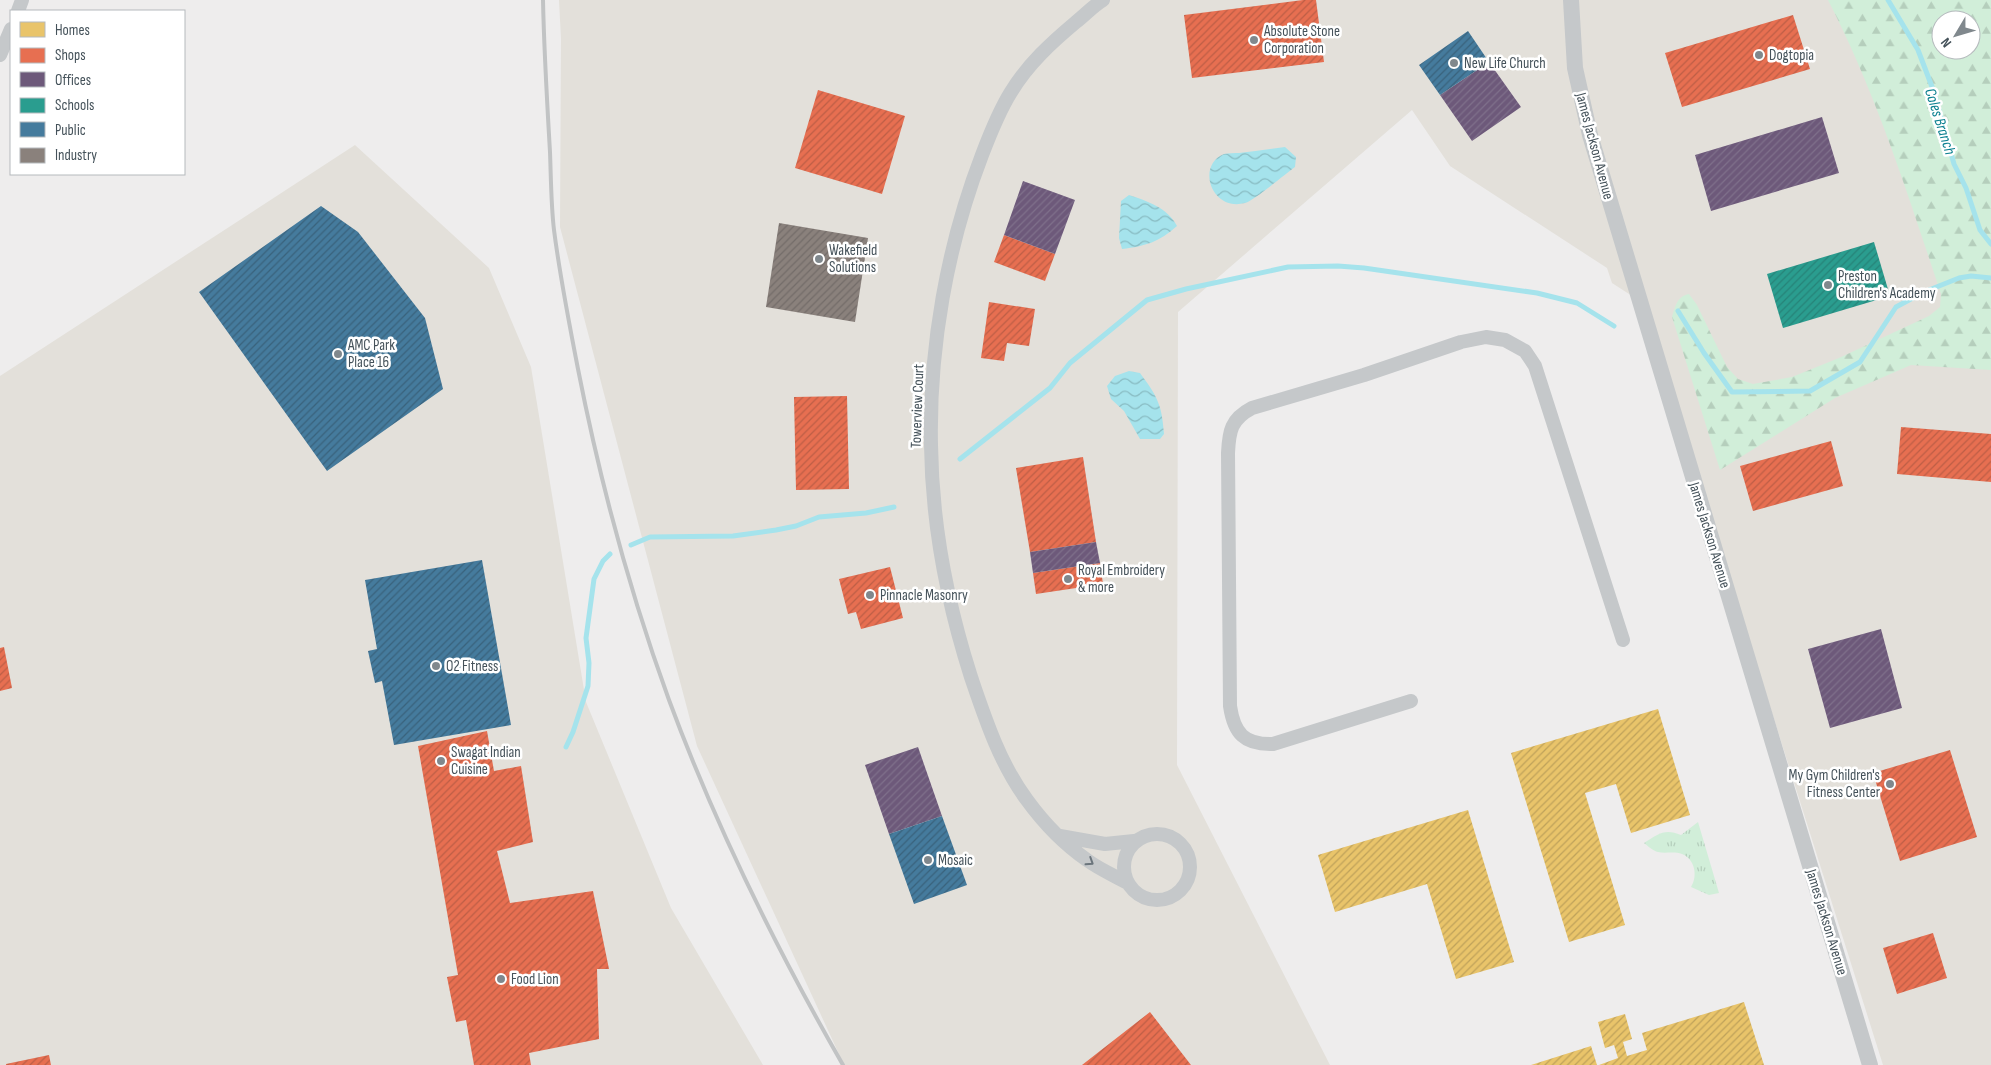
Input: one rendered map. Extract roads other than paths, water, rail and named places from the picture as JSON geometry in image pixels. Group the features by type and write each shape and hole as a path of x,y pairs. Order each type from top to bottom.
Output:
{"street":[{"name":"Towerview Court","path":"1103,0 1039,55 1011,92 991,132 972,181 945,289 937,335 931,445 934,500 942,562 957,632 981,705 1008,769 1025,797 1041,818 1087,861 1126,882"},
{"name":"James Jackson Avenue","path":"1571,0 1575,68 1590,135 1870,1065"},
{"path":"0,55 10,31"},
{"path":"1411,701 1272,744 1260,745 1249,741 1238,732 1232,720 1230,706 1228,453 1229,437 1234,423 1241,414 1252,408 1364,376 1486,337 1505,340 1525,351 1535,366 1623,640"},
{"path":"1059,835 1104,844 1134,841 1154,833 1165,834 1176,839 1184,846 1189,856 1189,873 1183,888 1164,900 1142,897 1133,890 1126,882 1123,871 1127,850 1134,841"}],"water":[{"path":"1285,147 1296,157 1295,167 1250,201 1233,204 1223,201 1211,186 1209,177 1211,168 1215,160 1224,154"},
{"path":"1129,195 1163,210 1177,226 1152,242 1122,249 1119,238 1121,201"},
{"path":"1129,371 1140,373 1158,401 1164,434 1160,439 1140,439 1124,411 1111,399 1107,386 1115,376"}],"waterway":[{"name":"Coles Branch","path":"1888,0 1918,50 1934,92 1954,164 1966,188 1980,230 1991,244"},
{"path":"960,459 1050,388 1070,363 1147,300 1186,289 1288,267 1338,266 1364,268 1537,293 1577,303 1614,326"},
{"path":"1678,311 1704,353 1732,392 1810,391 1860,362 1896,307 1924,292 1959,278 1971,276 1991,278"},
{"path":"631,545 650,537 733,536 776,530 796,526 819,517 866,513 894,507"},
{"path":"566,747 588,686 589,663 586,638 594,579 603,561 610,554"}],"railway":[{"path":"543,0 553,221 556,248 587,411 617,536 655,660 687,747 707,794 748,886 771,932 843,1065"}],"place":[{"name":"Absolute Stone Corporation","path":"1254,40"},
{"name":"Dogtopia","path":"1759,55"},
{"name":"New Life Church","path":"1454,63"},
{"name":"Wakefield Solutions","path":"819,259"},
{"name":"Preston Children's Academy","path":"1828,285"},
{"name":"AMC Park Place 16","path":"338,354"},
{"name":"Royal Embroidery & more","path":"1068,579"},
{"name":"Pinnacle Masonry","path":"870,595"},
{"name":"O2 Fitness","path":"436,666"},
{"name":"Swagat Indian Cuisine","path":"441,761"},
{"name":"My Gym Children's Fitness Center","path":"1890,784"},
{"name":"Mosaic","path":"928,860"},
{"name":"Food Lion","path":"501,979"}]}
